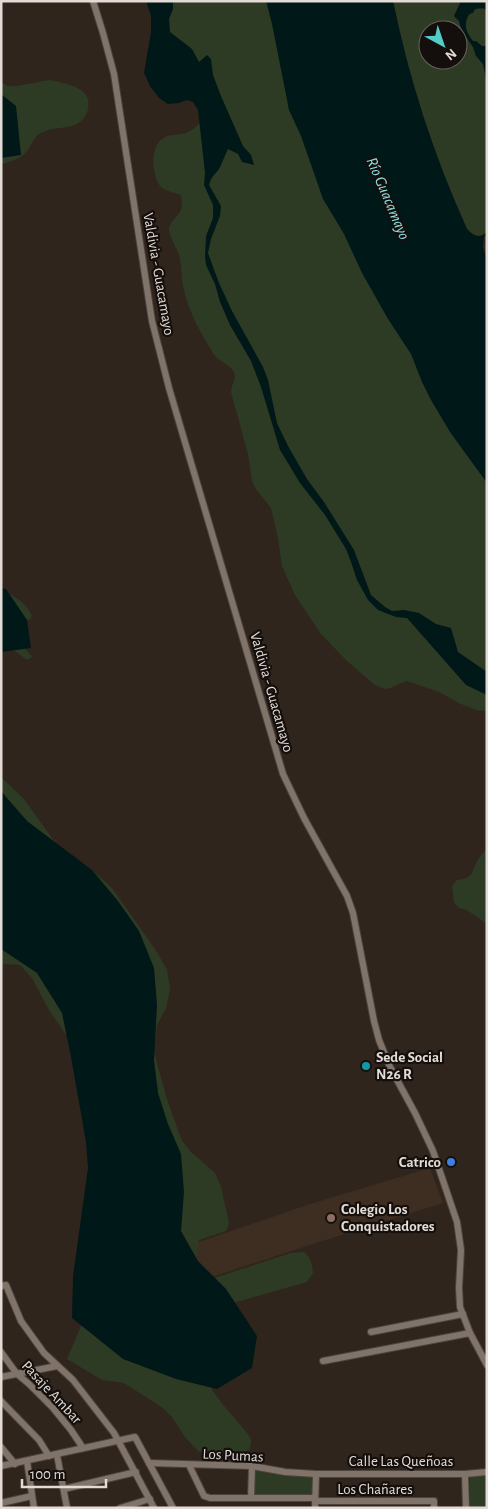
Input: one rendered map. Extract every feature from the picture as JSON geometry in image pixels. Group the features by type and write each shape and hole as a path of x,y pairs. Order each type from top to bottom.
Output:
{"street":[{"name":"Valdivia - Guacamayo","path":"93,1 104,33 114,74 152,321 169,388 283,774 350,904 356,922 374,1021 380,1040 390,1067 433,1151 455,1215 461,1244 459,1301 470,1333 487,1365"},
{"path":"4,1286 22,1321 44,1353 73,1380 118,1440 154,1508"},
{"path":"371,1332 462,1314"},
{"path":"323,1362 470,1333"},
{"name":"Pasaje Ambar","path":"1,1352 17,1374 53,1408 83,1448"},
{"path":"1,1377 57,1366"},
{"path":"1,1401 39,1440 49,1456"},
{"path":"1,1466 135,1437 174,1508"},
{"path":"1,1448 15,1464"},
{"path":"57,1455 68,1508"},
{"path":"26,1461 34,1508"},
{"name":"Los Pumas","path":"149,1463 252,1466 285,1472 316,1474"},
{"name":"Los Chañares","path":"189,1465 204,1496 210,1498 251,1498 346,1504 434,1505"},
{"path":"251,1498 252,1466"},
{"path":"64,1489 136,1472"},
{"name":"Calle Las Queñoas","path":"316,1474 465,1474 487,1472"},
{"path":"315,1502 316,1474"},
{"path":"465,1474 466,1508"},
{"path":"1,1503 10,1504 32,1496"},
{"path":"120,1508 150,1499"}],"shaded area":[{"name":"Colegio Los Conquistadores","path":"430,1168 443,1203 199,1281 193,1244 307,1205"}],"green space":[{"path":"147,1 274,1 487,472 487,711 476,710 439,692 407,681 385,689 375,685 347,661 321,634 295,595 282,566 271,508 252,481 248,454 231,392 235,378 233,370 215,356 196,322 185,295 179,255 169,233 170,225 182,208 181,195 162,188 159,184 154,172 155,151 163,138 188,132 204,119 159,40"},
{"path":"393,1 461,1 454,16 458,20 418,20 418,70 468,70 468,40 476,56 483,64 487,83 487,232 482,235 474,235 467,229 440,165 409,70"},
{"path":"479,8 487,10 487,46 482,46 468,36 467,20 474,10"},
{"path":"50,80 70,85 82,91 88,102 85,116 77,124 40,133 23,155 1,164 1,81 7,86 11,86"},
{"path":"1,590 23,603 32,616 29,620 19,615 24,647 32,657 27,660 11,648"},
{"path":"1,777 24,799 62,852 71,860 86,865 112,888 157,952 167,970 170,989 166,1008 157,1025 154,1052 166,1096 181,1139 190,1151 215,1173 221,1187 229,1223 226,1231 199,1240 195,1265 199,1283 291,1253 304,1252 311,1261 313,1273 307,1282 219,1307 208,1377 212,1390 251,1440 249,1450 239,1455 203,1453 198,1451 163,1408 124,1383 102,1380 67,1359 84,1319 117,1160 89,1081 67,1036 49,1010 32,978 20,965 1,965"},
{"path":"487,849 487,924 467,910 459,908 454,902 452,886 457,880 471,875 479,858"},
{"path":"256,1470 310,1475 313,1478 312,1495 255,1496 253,1495"},
{"path":"487,1475 487,1508 470,1508 470,1476"}],"water":[{"path":"146,1 173,1 173,9 169,19 170,32 192,49 199,62 207,55 211,59 213,75 221,96 243,146 251,155 254,165 242,162 238,154 228,149 220,167 210,181 209,185 221,206 220,216 208,253 232,311 263,367 268,380 277,423 288,446 307,479 354,550 371,595 392,611 404,610 419,613 436,624 451,628 458,652 487,672 487,695 466,685 407,618 396,617 378,610 368,600 357,580 346,549 325,515 300,483 280,450 251,361 230,325 206,265 206,236 213,218 213,205 204,185 205,173 198,110 193,102 187,100 168,104 159,98 150,86 144,73 151,32 151,16"},
{"name":"Río Guacamayo","path":"266,1 393,1 415,88 444,174 467,229 474,235 479,236 487,232 484,237 483,247 487,261 487,483 450,432 431,400 411,354 388,319 362,273 344,234 323,199 301,136 289,110"},
{"path":"461,1 487,1 487,10 483,8 475,9 473,13 469,14 467,20 458,20 454,16"},
{"path":"468,32 473,41 482,46 487,46 487,83 483,64 476,56 468,40"},
{"path":"1,94 16,106 21,155 1,158"},
{"path":"1,588 6,589 27,620 31,648 1,652"},
{"path":"1,791 27,821 92,870 118,901 139,931 154,968 157,1005 154,1060 158,1093 168,1124 181,1154 184,1192 181,1231 198,1261 226,1289 257,1336 252,1368 217,1389 176,1379 123,1359 72,1318 73,1276 88,1168 86,1142 62,1013 37,973 1,949"}],"place":[{"name":"Sede Social N26 R","path":"366,1066"},
{"name":"Catrico","path":"451,1162"},
{"name":"Colegio Los Conquistadores","path":"331,1218"}]}
